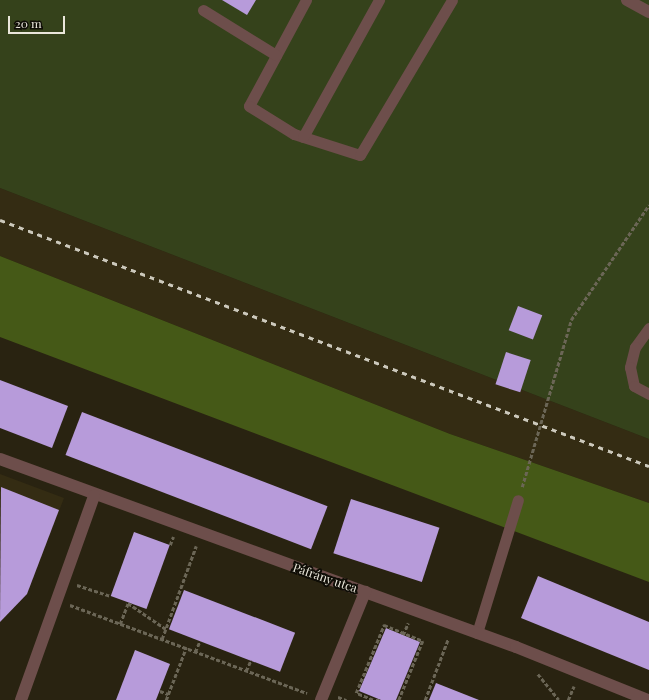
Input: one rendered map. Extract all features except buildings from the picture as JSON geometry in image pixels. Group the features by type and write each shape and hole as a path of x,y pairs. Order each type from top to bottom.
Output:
{"street":[{"path":"628,0 649,12"},
{"name":"Páfrány utca","path":"0,459 94,496 477,633 648,700"},
{"path":"21,700 94,496"},
{"path":"323,698 365,592"}],"lane":[{"path":"306,0 249,106 303,138 360,155 452,0"},
{"path":"303,138 380,0"},
{"path":"203,10 276,55"},
{"path":"649,328 636,347 630,367 634,386 649,394"},
{"path":"477,633 518,500"}],"path":[{"path":"518,500 555,384 571,320 649,205"},
{"path":"167,532 180,537"},
{"path":"191,541 205,545"},
{"path":"162,639 197,543"},
{"path":"64,580 110,596"},
{"path":"56,601 323,698 346,700"},
{"path":"120,624 128,603 166,629"},
{"path":"404,634 410,618"},
{"path":"373,700 356,693 384,625 423,641 399,700"},
{"path":"425,700 454,625"},
{"path":"195,652 200,641"},
{"path":"166,700 186,648"},
{"path":"246,670 251,660"},
{"path":"575,682 582,685"},
{"path":"160,691 168,694"}],"shaded area":[{"path":"0,188 649,439 649,503 450,434 0,256"},
{"path":"0,474 64,498 27,594 0,622"}],"green space":[{"path":"0,0 649,0 649,439 0,188"},
{"path":"0,256 450,434 649,503 649,582 0,337"}],"railway":[{"path":"0,220 649,466"}]}
